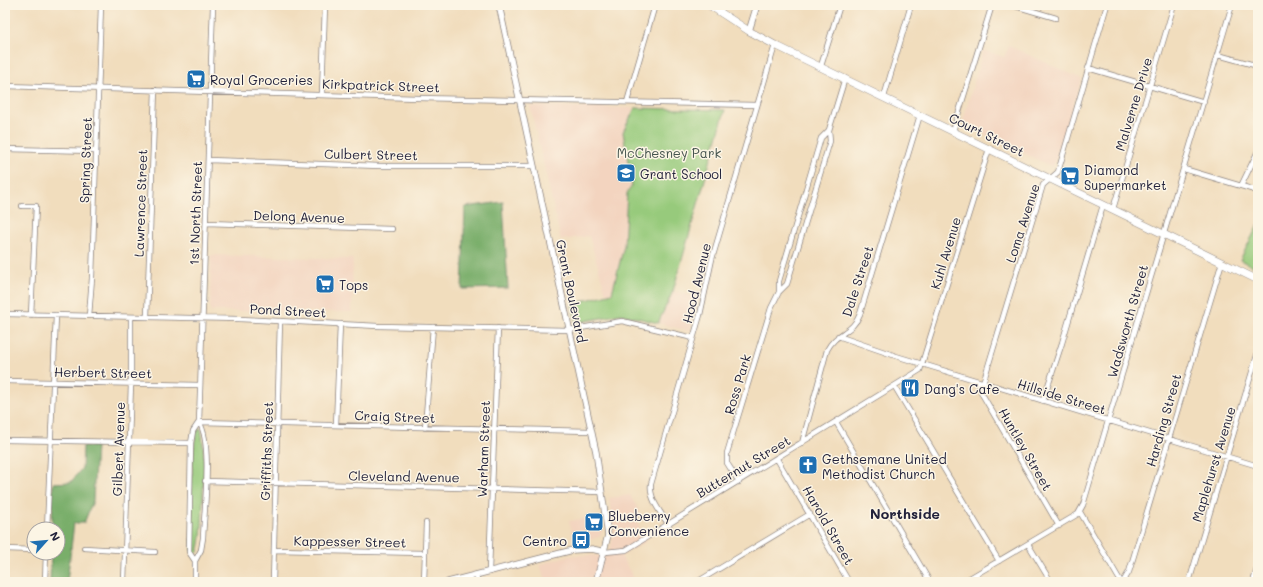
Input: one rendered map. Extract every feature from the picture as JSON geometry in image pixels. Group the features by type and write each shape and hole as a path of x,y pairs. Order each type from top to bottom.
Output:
{"main road":[{"name":"Court Street","path":"709,5 749,31 1258,280"}],"street":[{"name":"Spring Street","path":"89,316 92,278 101,5"},
{"name":"1st North Street","path":"195,562 188,552 191,443 193,431 199,422 213,5"},
{"path":"322,94 324,5"},
{"name":"Grant Boulevard","path":"499,5 591,430 602,492 608,528 605,552 596,582"},
{"path":"627,102 655,5"},
{"path":"749,31 757,5"},
{"path":"821,66 840,5"},
{"path":"884,97 911,5"},
{"path":"953,131 992,5"},
{"path":"1012,5 1056,18"},
{"name":"Loma Avenue","path":"980,382 1043,185 1058,172 1107,5"},
{"name":"Malverne Drive","path":"1113,210 1174,5"},
{"name":"Wadsworth Street","path":"1080,512 1109,421 1232,5"},
{"name":"Hood Avenue","path":"669,525 650,491 703,304 712,259 776,44"},
{"path":"1218,55 1258,66"},
{"path":"1088,68 1204,102"},
{"name":"Ross Park","path":"739,482 727,463 727,453 771,308 779,292 787,284 830,141 829,130 845,78"},
{"name":"Kirkpatrick Street","path":"5,86 757,105"},
{"name":"Lawrence Street","path":"146,317 155,90"},
{"name":"Dale Street","path":"802,443 827,350 838,336 852,328 857,323 920,115"},
{"name":"Ross Park","path":"779,292 779,281 821,138 829,130"},
{"path":"5,149 96,151"},
{"name":"Kuhl Avenue","path":"923,364 990,149"},
{"path":"1241,186 1258,152"},
{"name":"Culbert Street","path":"208,160 380,166 534,166"},
{"path":"1184,169 1258,191"},
{"path":"1043,401 1103,205"},
{"path":"22,206 36,206 31,315"},
{"name":"Delong Avenue","path":"206,224 392,229"},
{"name":"Harding Street","path":"1122,582 1129,572 1222,262"},
{"name":"Pond Street","path":"5,314 203,318 340,324 569,330 610,322 628,322 693,338"},
{"path":"47,521 56,315"},
{"name":"Gilbert Avenue","path":"124,582 131,384 131,317"},
{"name":"Griffiths Street","path":"273,582 279,424 280,321"},
{"path":"336,425 340,324"},
{"path":"425,428 433,327"},
{"name":"Warham Street","path":"489,571 498,328"},
{"name":"Hillside Street","path":"838,336 980,382 1258,466"},
{"name":"Maplehurst Avenue","path":"1189,582 1258,352"},
{"name":"Butternut Street","path":"448,582 573,550 592,549 605,552 626,550 895,387 917,373 923,364"},
{"name":"Herbert Street","path":"5,381 200,385"},
{"name":"Huntley Street","path":"980,382 982,394 1059,526"},
{"path":"895,387 999,561"},
{"name":"1st North Street","path":"195,582 195,562 201,550 203,538 206,481 206,440 204,429 199,422"},
{"name":"Craig Street","path":"199,422 494,430 591,430"},
{"path":"836,422 930,582"},
{"path":"5,440 191,443"},
{"name":"Harold Street","path":"777,459 849,582"},
{"name":"Cleveland Avenue","path":"206,481 602,492"},
{"path":"963,582 1059,526 1080,512 1122,582"},
{"path":"698,582 810,514"},
{"path":"424,582 426,523"},
{"path":"1028,544 1051,582"},
{"path":"84,548 154,552"},
{"path":"5,549 26,550"},
{"name":"Kappesser Street","path":"274,550 425,553"},
{"path":"46,561 46,582"},
{"path":"1253,582 1258,566"},
{"path":"475,575 479,582"}],"shaded area":[{"path":"1009,46 1082,79 1053,167 962,124 983,50 1004,57"},
{"name":"Grant School","path":"530,106 725,110 673,291 699,298 690,331 621,314 579,324 575,302 606,294 589,236 561,240"},
{"path":"211,255 353,259 352,312 210,311"},
{"path":"630,495 640,513 634,517 647,541 621,556 636,582 548,582 539,565 563,557 576,555 608,556 614,534 609,498"},
{"path":"600,516 603,530 599,537 574,544 569,521"}],"green space":[{"name":"McChesney Park","path":"635,108 725,110 673,291 658,323 621,314 576,323 572,304 612,293 624,246 627,193 632,186 623,132"},
{"path":"503,202 508,288 462,289 465,207"},
{"path":"1258,225 1258,269 1240,260"},
{"path":"199,428 201,429 204,455 202,532 198,552 194,554 192,552 192,467 196,436"},
{"path":"83,446 96,446 93,501 84,523 74,523 67,582 50,582 51,561 66,561 66,521 52,521 53,483 71,482 82,468"}],"place":[{"name":"Royal Groceries","path":"196,79"},
{"name":"Grant School","path":"626,173"},
{"name":"Diamond Supermarket","path":"1070,176"},
{"name":"Tops","path":"325,284"},
{"name":"Dang's Cafe","path":"910,388"},
{"name":"Gethsemane United Methodist Church","path":"808,465"},
{"name":"Blueberry Convenience","path":"594,522"},
{"name":"Centro","path":"581,540"}],"district":[{"name":"Northside","path":"905,513"}]}
